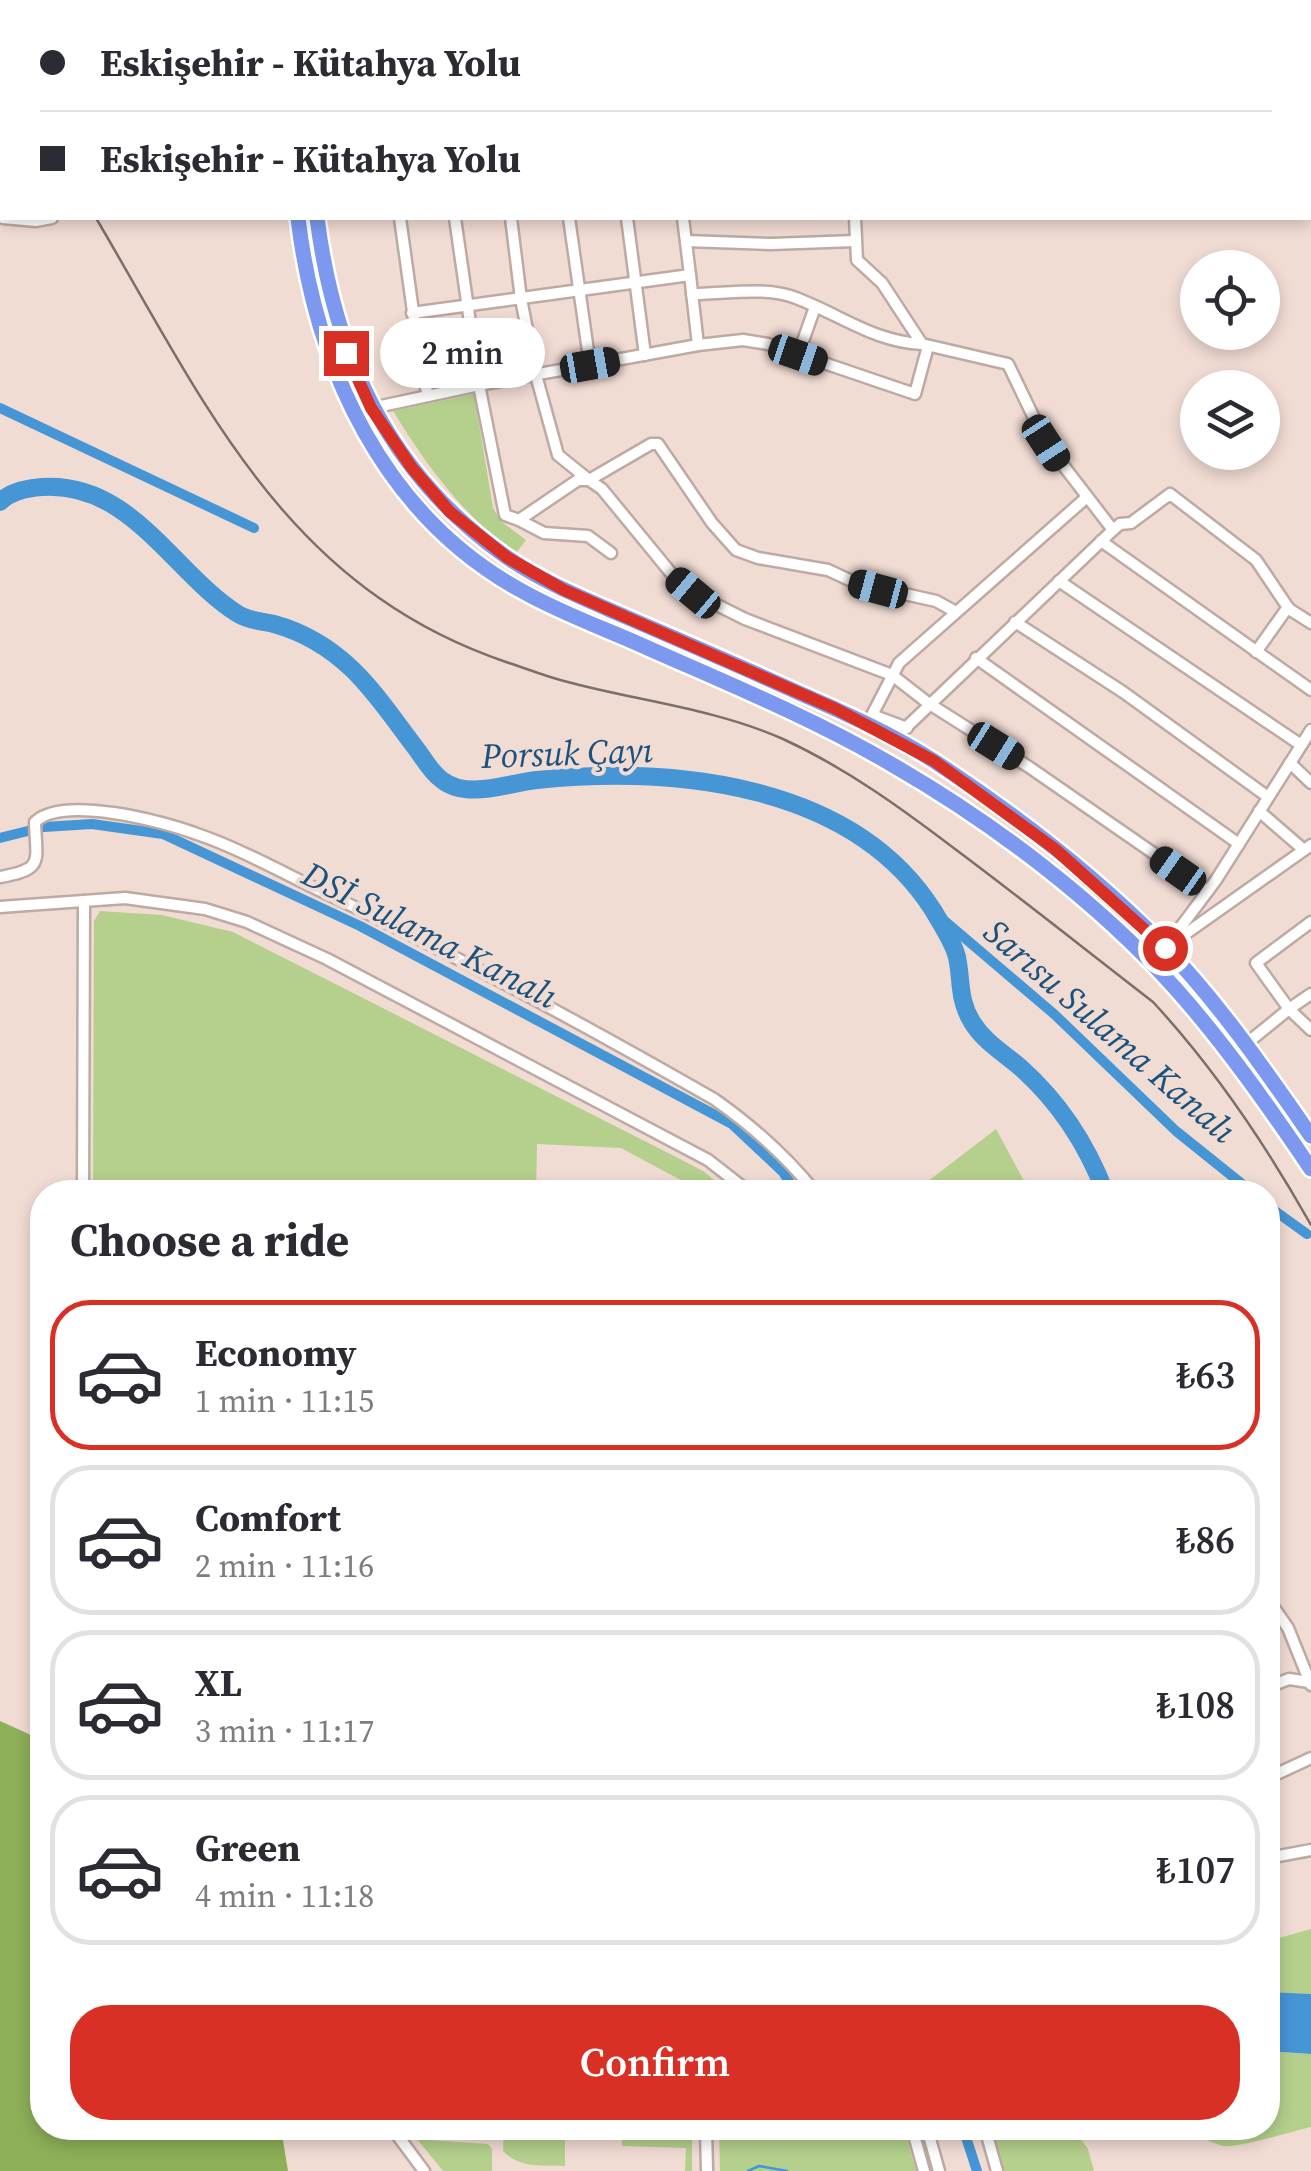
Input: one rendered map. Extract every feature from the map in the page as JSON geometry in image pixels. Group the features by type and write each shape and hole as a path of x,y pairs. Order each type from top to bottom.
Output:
{"highway":[{"path":"298,220 312,293 343,394 386,468 439,531 520,590 831,731 893,764 973,815 1042,867 1156,968 1231,1056 1311,1169"},
{"path":"317,220 346,353 371,408 412,468 450,512 508,558 564,590 901,733 1055,849 1165,948 1246,1044 1311,1136"},
{"path":"1231,1056 1246,1044"}],"street":[{"path":"400,220 428,396"},
{"path":"455,220 479,385 506,515 544,533 588,536 611,553"},
{"path":"511,220 536,375 558,456 602,489 675,578 693,593 760,625 892,675 1208,892"},
{"path":"569,220 590,365"},
{"path":"627,220 645,355"},
{"path":"682,220 698,346"},
{"path":"371,408 479,385 743,340 914,394 925,345 882,283 857,260 855,220"},
{"path":"686,241 855,241"},
{"path":"412,313 690,274"},
{"path":"692,294 777,293 880,338 1008,364 1046,443 1113,530"},
{"path":"798,355 815,307"},
{"path":"519,520 578,480 589,480 651,444 658,444 712,523 736,550 758,558 828,570 856,584 936,602 956,612"},
{"path":"1087,498 899,664 872,715 901,733 1113,530 1120,524 1131,524 1170,494 1256,560 1288,606 1311,623"},
{"path":"1101,541 1311,690"},
{"path":"1059,581 1301,745"},
{"path":"1256,652 1288,606"},
{"path":"1015,622 1123,692 1268,797"},
{"path":"976,658 1239,844"},
{"path":"1165,948 1208,892 1311,730"},
{"path":"1290,763 1311,783"},
{"path":"0,877 27,872 37,852 35,822 59,811 133,816 202,835 507,983 714,1099 740,1117 805,1180"},
{"path":"1165,948 1307,848 1260,811"},
{"path":"0,907 125,898 205,909 247,922 708,1160 734,1180"},
{"path":"83,1180 84,901"},
{"path":"1311,922 1256,963 1289,1009 1311,1030"},
{"path":"1246,1044 1311,994"},
{"path":"1280,1616 1310,1683"},
{"path":"1280,1681 1310,1683"},
{"path":"1280,1772 1311,1758"},
{"path":"1280,1855 1311,1850"},
{"path":"401,2140 424,2171"},
{"path":"706,2140 707,2171"},
{"path":"915,2140 924,2171"},
{"path":"930,2140 938,2171"},
{"path":"989,2140 997,2171"}],"green space":[{"path":"474,394 493,508 502,522 526,540 516,553 479,523 447,488 393,411"},
{"path":"100,911 162,915 233,932 714,1180 681,1180 621,1148 537,1144 536,1180 93,1180 94,921"},
{"path":"996,1129 1024,1180 930,1180"},
{"path":"0,1721 30,1735 30,2140 283,2140 288,2171 0,2171"},
{"path":"1311,1929 1311,1994 1280,1993 1280,1938"},
{"path":"1280,2052 1311,2054 1311,2127 1280,2135"},
{"path":"418,2140 488,2144 492,2149 492,2171 443,2171"},
{"path":"503,2140 565,2140 565,2166 532,2165 503,2151"},
{"path":"622,2140 692,2140 692,2171 685,2171 686,2148 622,2146"},
{"path":"719,2140 907,2140 916,2171 720,2171"},
{"path":"994,2140 1082,2140 1094,2171 1002,2171"},
{"path":"1208,2140 1260,2140 1230,2146"}],"water":[{"path":"1280,1993 1311,1994 1311,2054 1280,2052"}],"waterway":[{"path":"0,408 254,528"},
{"name":"Porsuk Çayı","path":"0,502 31,488 73,489 126,514 238,614 295,631 344,661 378,698 432,770 452,786 475,790 590,776 701,781 756,792 808,809 856,834 898,867 933,910 955,951 962,998 972,1022 1060,1110 1100,1180"},
{"name":"DSİ Sulama Kanalı","path":"0,838 44,827 92,824 163,834 360,926 732,1124 788,1180"},
{"name":"Sarısu Sulama Kanalı","path":"933,911 1054,1014 1176,1131 1237,1180"},
{"name":"Sarısu Sulama Kanalı","path":"1280,1215 1307,1234"},
{"name":"DSİ Sulama Kanalı","path":"967,2140 977,2171"},
{"path":"748,2171 759,2166 787,2171"}],"railway":[{"path":"97,220 215,420 259,481 308,537 364,587 429,629 506,662 564,681 756,728 806,750 872,789 1153,1002 1239,1109 1311,1225"}],"route":[{"path":"346,353 371,408 412,468 450,512 508,558 564,590 836,709 934,761 1055,849 1165,948"}]}
